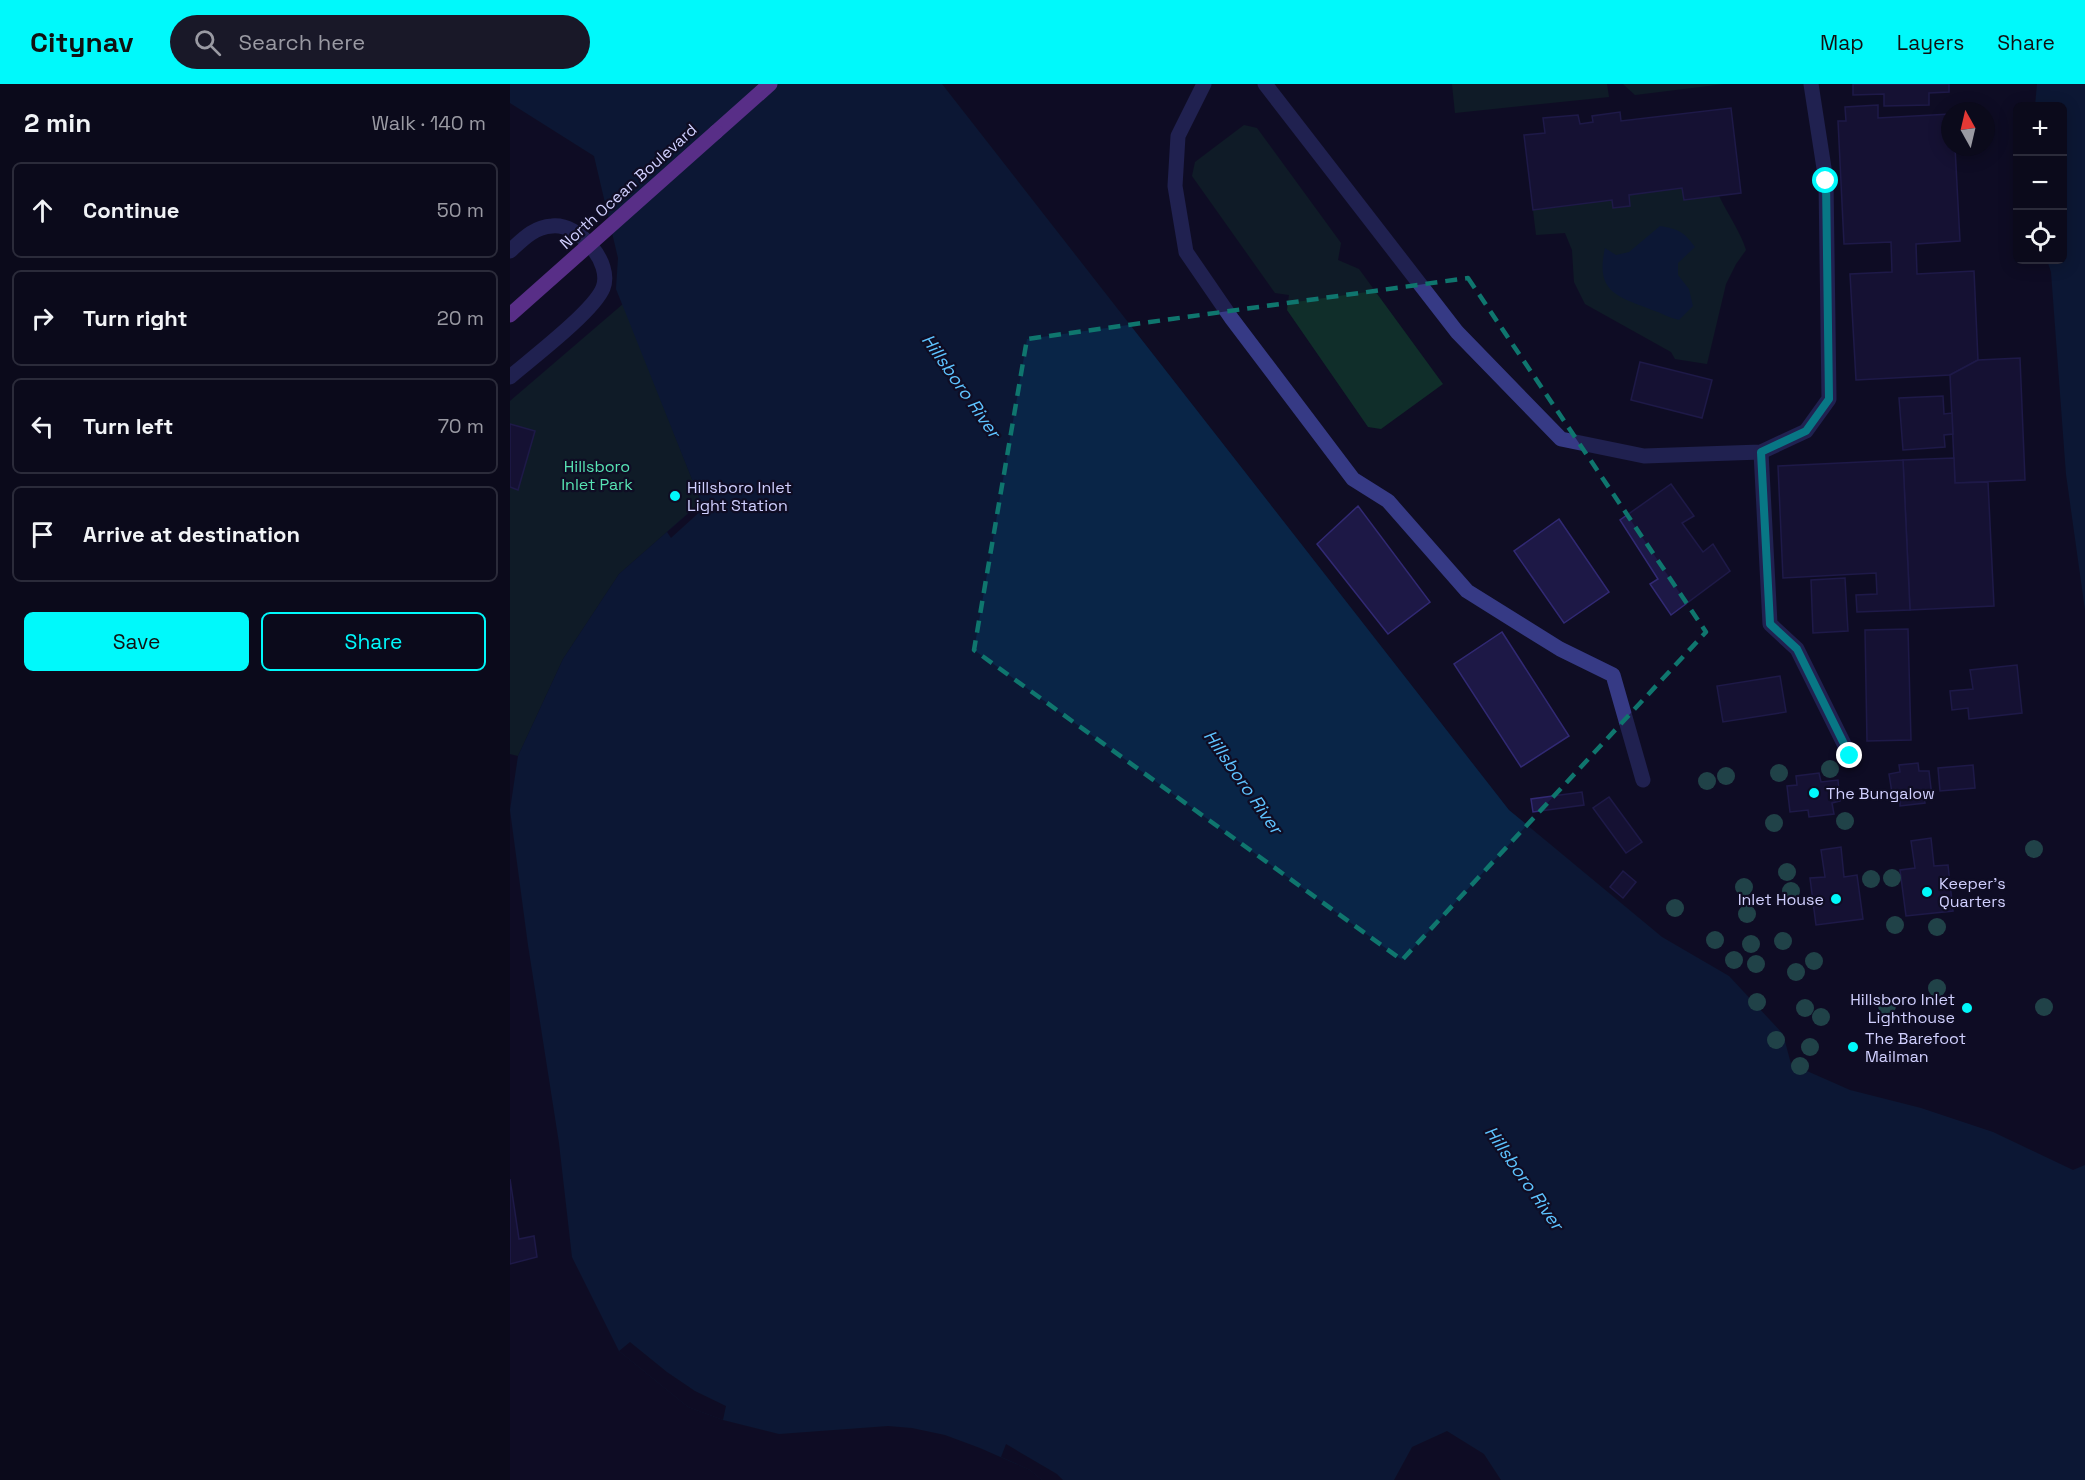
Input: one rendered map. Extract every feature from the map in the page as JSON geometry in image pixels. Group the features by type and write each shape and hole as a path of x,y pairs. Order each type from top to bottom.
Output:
{"main road":[{"name":"North Ocean Boulevard","path":"510,315 770,84"}],"street":[{"path":"1204,84 1178,136 1175,186 1186,252 1232,319 1353,479 1388,501 1467,591 1560,649 1612,675 1643,780"},
{"path":"1265,84 1457,332 1561,439 1644,456 1761,452 1806,431 1829,399 1826,181 1811,84"},
{"path":"510,251 532,231 554,225 569,229 596,252 604,267 606,279 602,292 588,309 510,377"},
{"path":"1761,452 1770,624 1797,649 1850,756"}],"highlighted area":[{"path":"1468,278 1706,632 1402,960 974,650 1027,339"}],"green space":[{"path":"1452,84 1607,84 1609,97 1455,113"},
{"path":"1623,84 1724,84 1635,95"},
{"path":"1244,125 1257,128 1341,243 1338,260 1359,269 1443,384 1381,429 1368,427 1287,310 1289,295 1275,293 1192,176 1195,162"},
{"path":"1682,188 1684,200 1719,196 1746,250 1726,284 1707,364 1675,359 1671,352 1585,304 1574,282 1572,250 1565,233 1536,235 1533,210 1612,200 1630,206 1629,195"},
{"name":"Hillsboro Inlet Park","path":"623,304 701,502 619,574 563,659 518,756 510,754 510,401"}],"water":[{"name":"Hillsboro River","path":"510,84 942,84 1509,810 1662,937 1729,976 1783,1034 1791,1064 1850,1090 1921,1108 1993,1132 2073,1170 2085,1165 2085,1480 1042,1480 1030,1470 980,1448 945,1435 912,1428 888,1426 779,1434 723,1420 688,1407 619,1351 572,1257 559,1143 528,945 510,810 518,756 563,659 619,574 701,502 616,289 618,258 594,156 510,103"},
{"path":"2037,84 2085,84 2085,610 2066,474 2051,272 2048,264 2067,264 2067,102 2035,102"},
{"path":"1660,226 1680,232 1695,247 1678,263 1678,275 1689,289 1693,306 1679,320 1619,296 1611,290 1603,274 1605,248 1616,255 1629,252"}],"pier":[{"path":"699,504 704,508 671,538 667,532"},
{"path":"630,1342 695,1391 726,1406 723,1420 688,1407 619,1351"},
{"path":"1447,1431 1484,1454 1501,1480 1394,1480 1412,1447"},
{"path":"1006,1444 1057,1474 1063,1480 1042,1480 1030,1470 1001,1457"}],"building":[{"path":"1853,84 1949,84 1949,92 1929,93 1929,105 1884,106 1884,94 1853,95"},
{"path":"1878,105 1878,118 1941,114 1941,156 1955,156 1960,241 1916,244 1917,274 1974,271 1978,360 1950,375 1856,380 1850,274 1892,272 1891,242 1844,244 1838,121 1846,121 1845,107"},
{"path":"1731,108 1741,193 1684,200 1682,188 1629,195 1630,206 1613,208 1612,200 1533,210 1524,135 1545,133 1543,118 1578,115 1580,124 1593,122 1592,116 1620,112 1621,121"},
{"path":"2020,358 2025,480 1955,483 1950,375 1978,360"},
{"path":"1640,362 1712,380 1702,418 1631,400"},
{"path":"1943,396 1944,414 1952,413 1953,434 1944,435 1945,447 1903,450 1899,398"},
{"path":"510,424 535,431 518,490 510,487"},
{"path":"1954,458 1955,483 1988,482 1994,606 1910,610 1903,460"},
{"path":"1903,460 1910,610 1857,612 1856,595 1877,594 1876,573 1783,578 1778,466"},
{"path":"1671,484 1694,516 1682,523 1703,552 1713,544 1730,571 1671,615 1650,584 1658,579 1620,520"},
{"path":"1358,506 1430,602 1388,634 1317,544"},
{"path":"1559,519 1609,592 1564,623 1514,551"},
{"path":"1845,578 1848,631 1813,633 1811,580"},
{"path":"1908,629 1911,740 1867,741 1865,630"},
{"path":"1502,632 1569,736 1521,767 1454,664"},
{"path":"2017,665 2022,713 1969,719 1968,708 1952,710 1950,691 1973,689 1970,670"},
{"path":"1780,676 1786,712 1723,722 1717,686"},
{"path":"1918,763 1919,771 1929,771 1932,797 1924,797 1925,803 1900,806 1900,798 1893,799 1889,774 1900,772 1899,765"},
{"path":"1973,765 1975,788 1940,791 1938,768"},
{"name":"The Bungalow","path":"1819,773 1821,782 1838,780 1840,801 1832,803 1834,814 1809,817 1808,810 1790,812 1787,786 1797,785 1796,776"},
{"path":"1582,792 1584,805 1533,812 1531,799"},
{"path":"1609,797 1642,842 1626,853 1593,808"},
{"name":"Keeper's Quarters","path":"1931,838 1934,866 1948,865 1953,911 1906,916 1900,870 1915,868 1911,841"},
{"name":"Inlet House","path":"1841,847 1844,877 1857,875 1863,919 1816,925 1810,878 1825,877 1821,850"},
{"path":"1623,871 1636,882 1623,898 1610,887"},
{"path":"510,1179 519,1239 534,1236 537,1257 510,1264"}],"place":[{"name":"Hillsboro Inlet Light Station","path":"675,496"},
{"name":"The Bungalow","path":"1814,793"},
{"name":"Keeper's Quarters","path":"1927,892"},
{"name":"Inlet House","path":"1836,899"},
{"name":"Hillsboro Inlet Lighthouse","path":"1967,1008"},
{"name":"The Barefoot Mailman","path":"1853,1047"}],"route":[{"path":"1826,181 1829,399 1806,431 1761,452 1770,624 1797,649 1850,756"}]}
